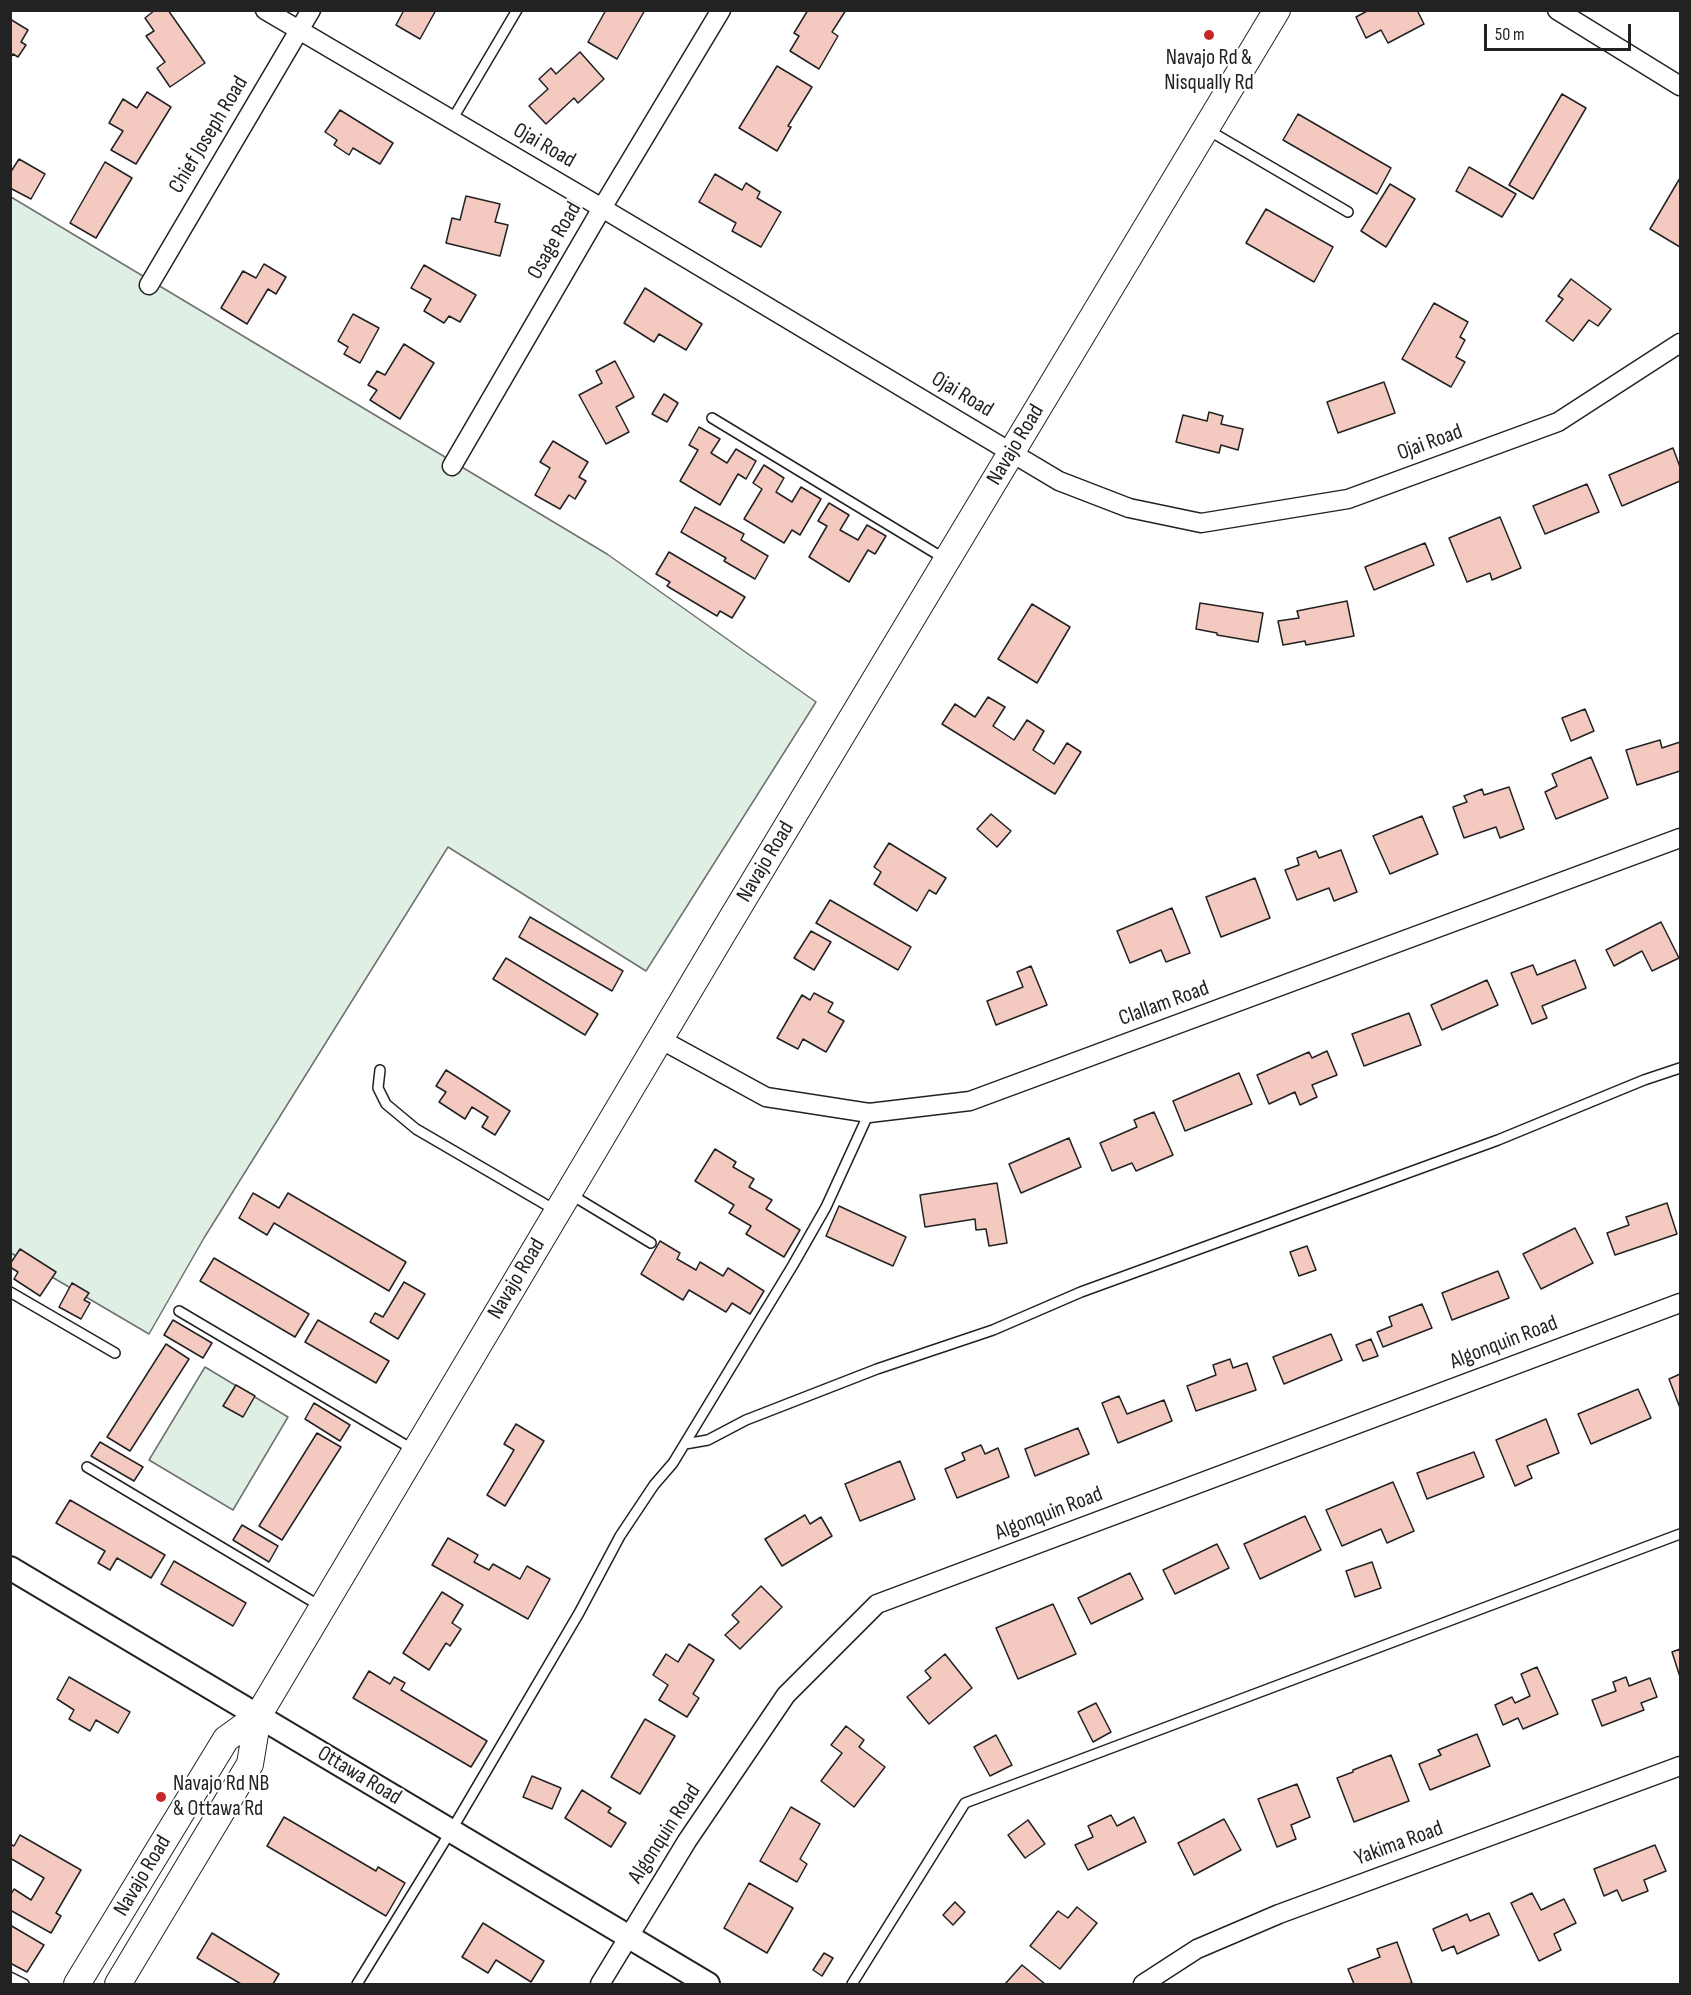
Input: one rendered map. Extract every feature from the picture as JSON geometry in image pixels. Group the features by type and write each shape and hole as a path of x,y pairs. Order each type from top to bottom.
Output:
{"main road":[{"name":"Navajo Road","path":"118,1984 250,1764 258,1716 660,1039 1277,10"},
{"name":"Navajo Road","path":"77,1984 226,1739 258,1716"}],"street":[{"name":"Ojai Road","path":"265,10 1059,481 1129,508 1201,523 1348,499 1558,422 1680,343"},
{"name":"Chief Joseph Road","path":"149,285 311,10"},
{"name":"Osage Road","path":"452,466 602,208 721,10"},
{"path":"1557,10 1680,86"},
{"name":"Clallam Road","path":"660,1039 766,1097 869,1113 970,1101 1680,838"},
{"name":"Algonquin Road","path":"600,1984 687,1841 786,1695 877,1604 1680,1303"},
{"name":"Ottawa Road","path":"10,1568 708,1984"},
{"name":"Yakima Road","path":"1143,1984 1197,1949 1279,1914 1680,1766"}],"lane":[{"path":"452,120 517,10"},
{"path":"1206,129 1348,212"},
{"path":"712,418 947,560"},
{"path":"685,1444 708,1440 746,1420 877,1369 993,1330 1081,1292 1498,1140 1644,1080 1680,1068"},
{"path":"380,1070 378,1088 386,1104 416,1129 651,1243"},
{"path":"357,1984 451,1831 579,1613 620,1536 685,1444 826,1207 869,1113"},
{"path":"10,1292 115,1353"},
{"path":"179,1311 415,1451"},
{"path":"87,1467 322,1607"},
{"path":"852,1984 965,1803 1680,1534"},
{"path":"10,1977 24,1984"}],"green space":[{"path":"11,197 607,554 816,702 646,971 448,847 204,1238 149,1334 11,1253"},
{"path":"205,1367 288,1417 233,1510 149,1460"}],"building":[{"path":"155,10 168,10 205,63 170,87 157,68 165,62 146,36 154,31 145,18"},
{"path":"404,10 436,10 420,39 396,25"},
{"path":"606,10 645,10 617,59 588,42"},
{"path":"808,10 846,10 832,32 838,36 819,69 790,51 799,36 794,33"},
{"path":"1369,10 1417,10 1424,24 1388,43 1381,30 1366,38 1356,17"},
{"path":"10,19 28,30 21,42 26,45 18,57 13,54 10,58"},
{"path":"580,52 604,79 578,103 574,98 546,124 529,106 548,89 539,79 551,68 556,74"},
{"path":"777,66 812,87 788,126 791,127 777,151 739,128"},
{"path":"147,92 171,107 136,164 111,150 123,131 109,123 123,99 137,108"},
{"path":"1562,94 1586,108 1533,199 1509,185"},
{"path":"340,110 393,143 380,164 353,148 349,155 334,145 337,140 325,132"},
{"path":"1298,114 1391,168 1377,194 1283,140"},
{"path":"19,159 45,174 31,199 10,188 10,173"},
{"path":"105,162 132,178 96,238 70,223"},
{"path":"1469,167 1516,194 1502,217 1456,191"},
{"path":"715,174 742,190 746,183 760,192 757,198 781,212 761,247 732,231 736,223 699,202"},
{"path":"1680,178 1680,247 1650,229"},
{"path":"1390,184 1415,199 1386,247 1361,231"},
{"path":"466,196 500,204 495,222 508,225 500,256 446,243 452,218 460,220"},
{"path":"1266,209 1333,247 1314,282 1246,243"},
{"path":"264,264 286,277 276,294 268,289 247,324 221,308 243,271 256,278"},
{"path":"424,265 476,295 460,322 449,316 444,323 424,311 431,299 411,288"},
{"path":"1571,279 1611,309 1598,326 1589,320 1573,341 1546,321 1563,299 1558,296"},
{"path":"645,288 702,324 686,350 659,334 654,342 624,323"},
{"path":"1434,303 1468,322 1460,337 1465,340 1456,357 1465,362 1451,387 1402,359"},
{"path":"353,314 379,328 360,363 344,354 348,347 338,341"},
{"path":"404,344 434,363 400,419 370,400 377,390 368,385 377,371 385,375"},
{"path":"615,361 634,397 616,407 629,432 606,444 579,395 602,383 596,371"},
{"path":"1384,382 1395,413 1338,433 1327,402"},
{"path":"664,394 678,403 667,422 652,414"},
{"path":"1209,412 1223,416 1221,424 1243,429 1238,450 1221,445 1219,453 1176,442 1183,415 1207,421"},
{"path":"699,427 720,439 711,453 727,463 736,449 756,461 746,479 738,474 720,505 680,481 698,450 689,445"},
{"path":"553,441 588,462 579,477 586,481 575,499 569,495 560,509 535,495 550,468 540,462"},
{"path":"1673,448 1680,467 1680,481 1622,506 1609,475"},
{"path":"764,465 784,478 776,492 792,502 801,487 821,499 800,535 792,530 784,543 744,519 762,489 753,483"},
{"path":"1587,484 1599,512 1545,534 1533,506"},
{"path":"829,503 849,515 840,530 858,540 867,525 886,536 875,554 868,550 849,582 809,557 827,526 818,521"},
{"path":"695,507 744,534 741,540 768,556 755,579 724,561 726,558 681,532"},
{"path":"1500,517 1521,568 1492,580 1490,573 1467,582 1449,538"},
{"path":"1425,543 1434,565 1374,590 1365,567"},
{"path":"669,552 745,597 732,618 720,611 717,616 667,586 670,582 656,574"},
{"path":"1347,601 1354,636 1306,645 1305,641 1283,645 1278,621 1299,618 1297,611"},
{"path":"1200,603 1263,613 1258,642 1196,629"},
{"path":"1032,604 1070,627 1037,683 998,659"},
{"path":"988,697 1005,707 993,726 1014,740 1027,720 1044,731 1033,750 1054,764 1067,743 1081,752 1055,794 942,724 955,704 975,717"},
{"path":"1585,709 1594,731 1571,741 1562,718"},
{"path":"1660,740 1662,748 1680,742 1680,771 1637,785 1626,750"},
{"path":"1591,757 1608,798 1556,819 1545,792 1557,786 1552,774"},
{"path":"1509,787 1524,829 1500,838 1496,827 1464,838 1453,807 1467,802 1464,796 1482,789 1484,795"},
{"path":"991,814 1011,831 997,847 977,829"},
{"path":"1422,816 1438,854 1390,874 1373,836"},
{"path":"889,843 946,878 936,894 929,890 917,911 874,884 881,872 874,867"},
{"path":"1341,850 1357,892 1334,901 1329,888 1297,900 1285,870 1299,865 1297,858 1316,851 1319,858"},
{"path":"1255,878 1270,918 1221,937 1206,897"},
{"path":"830,900 911,947 898,970 816,923"},
{"path":"1172,908 1190,953 1166,962 1161,950 1130,963 1117,931"},
{"path":"530,917 623,971 612,991 519,937"},
{"path":"1661,922 1679,958 1652,971 1642,951 1614,966 1606,950"},
{"path":"811,931 831,942 814,970 794,958"},
{"path":"506,958 598,1014 585,1035 493,979"},
{"path":"1575,960 1586,988 1542,1006 1547,1018 1532,1024 1511,973 1533,965 1537,975"},
{"path":"1031,966 1047,1005 996,1025 987,1001 1023,987 1017,972"},
{"path":"1487,980 1498,1005 1442,1030 1431,1005"},
{"path":"814,993 833,1003 828,1012 844,1021 826,1052 803,1039 798,1049 777,1038 802,995 810,1000"},
{"path":"1409,1013 1421,1045 1364,1066 1352,1034"},
{"path":"1327,1051 1337,1075 1312,1085 1317,1097 1300,1105 1295,1092 1269,1104 1257,1075 1309,1052 1312,1058"},
{"path":"446,1070 510,1111 495,1135 482,1127 488,1117 472,1107 465,1119 439,1102 446,1092 436,1086"},
{"path":"1239,1073 1252,1104 1185,1131 1173,1101"},
{"path":"1154,1112 1173,1155 1136,1171 1132,1163 1112,1171 1100,1143 1137,1127 1134,1120"},
{"path":"1069,1138 1081,1167 1021,1193 1009,1164"},
{"path":"715,1149 736,1162 733,1167 754,1179 749,1187 772,1200 766,1209 800,1230 784,1257 746,1234 751,1226 729,1213 734,1205 695,1181"},
{"path":"997,1183 1007,1243 989,1246 986,1229 976,1230 975,1219 925,1227 920,1195"},
{"path":"253,1193 279,1208 288,1193 406,1262 389,1291 274,1223 267,1235 239,1218"},
{"path":"1667,1203 1677,1234 1615,1255 1607,1233 1629,1225 1626,1217"},
{"path":"839,1206 906,1237 893,1266 826,1236"},
{"path":"1575,1228 1593,1263 1541,1289 1523,1254"},
{"path":"660,1241 680,1253 677,1259 696,1270 700,1262 723,1276 728,1268 764,1291 750,1314 732,1303 726,1312 689,1290 683,1300 641,1274"},
{"path":"1307,1246 1316,1270 1299,1276 1290,1252"},
{"path":"20,1249 56,1272 40,1296 14,1279 18,1272 10,1267 10,1264"},
{"path":"214,1258 309,1314 295,1337 200,1281"},
{"path":"1498,1271 1509,1298 1452,1320 1442,1293"},
{"path":"404,1282 425,1294 398,1339 370,1322 375,1313 383,1317"},
{"path":"72,1283 89,1293 84,1300 90,1303 81,1319 59,1307"},
{"path":"1422,1304 1432,1328 1383,1347 1377,1332 1392,1326 1389,1317"},
{"path":"173,1320 212,1343 203,1358 164,1335"},
{"path":"318,1320 389,1361 376,1383 305,1342"},
{"path":"1331,1334 1342,1360 1284,1384 1273,1357"},
{"path":"1371,1339 1378,1356 1363,1361 1356,1345"},
{"path":"166,1344 189,1359 130,1451 107,1437"},
{"path":"1230,1359 1233,1368 1247,1363 1256,1390 1196,1411 1187,1386 1216,1375 1213,1365"},
{"path":"1680,1374 1680,1408 1669,1379"},
{"path":"236,1385 255,1396 243,1417 223,1406"},
{"path":"1638,1389 1651,1418 1591,1444 1578,1414"},
{"path":"1119,1396 1127,1414 1164,1400 1172,1421 1118,1443 1102,1403"},
{"path":"314,1403 350,1425 340,1441 305,1419"},
{"path":"1546,1419 1559,1453 1527,1466 1532,1478 1515,1486 1496,1440"},
{"path":"516,1424 544,1441 505,1506 487,1495 514,1450 504,1444"},
{"path":"1078,1428 1089,1454 1035,1476 1025,1449"},
{"path":"317,1433 341,1447 282,1540 259,1526"},
{"path":"100,1442 143,1467 134,1481 91,1456"},
{"path":"981,1445 985,1454 998,1448 1009,1477 957,1498 945,1469 965,1460 962,1453"},
{"path":"1474,1452 1484,1477 1427,1499 1417,1473"},
{"path":"900,1461 915,1499 860,1521 845,1484"},
{"path":"1393,1482 1414,1531 1387,1543 1381,1529 1342,1546 1326,1510"},
{"path":"70,1500 165,1555 151,1578 117,1558 110,1570 98,1563 105,1551 56,1523"},
{"path":"805,1515 810,1524 821,1517 832,1536 782,1566 765,1539"},
{"path":"1305,1516 1321,1550 1260,1579 1244,1544"},
{"path":"242,1525 278,1546 269,1562 233,1540"},
{"path":"448,1538 478,1555 474,1562 489,1570 493,1564 520,1579 527,1566 550,1579 528,1619 432,1565"},
{"path":"1217,1544 1229,1568 1175,1594 1163,1570"},
{"path":"174,1561 246,1603 233,1626 161,1584"},
{"path":"1372,1562 1381,1588 1355,1597 1346,1571"},
{"path":"1130,1573 1143,1599 1091,1624 1078,1598"},
{"path":"761,1586 782,1607 740,1649 725,1635 739,1622 732,1615"},
{"path":"442,1592 463,1605 452,1623 461,1629 450,1646 446,1643 429,1670 403,1653"},
{"path":"1053,1604 1076,1654 1018,1679 996,1628"},
{"path":"689,1644 714,1660 693,1694 699,1698 687,1717 659,1700 668,1685 653,1675 666,1654 678,1662"},
{"path":"1680,1649 1680,1677 1672,1652"},
{"path":"945,1654 972,1688 929,1724 907,1697 931,1678 925,1671"},
{"path":"1537,1667 1558,1714 1523,1729 1518,1718 1503,1725 1495,1705 1512,1697 1515,1703 1530,1696 1521,1674"},
{"path":"369,1671 390,1684 394,1677 405,1683 401,1690 487,1741 471,1767 353,1698"},
{"path":"69,1677 130,1712 118,1733 96,1720 90,1731 69,1719 74,1710 57,1699"},
{"path":"1626,1677 1629,1686 1650,1678 1657,1697 1641,1703 1644,1710 1602,1726 1592,1700 1616,1691 1613,1682"},
{"path":"1096,1703 1111,1732 1093,1742 1078,1712"},
{"path":"645,1719 675,1736 640,1794 611,1777"},
{"path":"846,1726 864,1740 859,1747 885,1767 854,1807 821,1781 842,1753 831,1745"},
{"path":"1477,1734 1490,1766 1430,1790 1419,1764 1441,1755 1438,1750"},
{"path":"996,1735 1012,1765 990,1776 974,1747"},
{"path":"1391,1755 1409,1801 1354,1822 1337,1778"},
{"path":"532,1776 561,1788 552,1809 523,1797"},
{"path":"1297,1784 1310,1817 1291,1825 1296,1839 1277,1847 1258,1799"},
{"path":"582,1790 611,1808 608,1812 626,1823 611,1847 565,1818"},
{"path":"791,1807 820,1824 800,1859 807,1864 797,1882 760,1861"},
{"path":"1111,1815 1117,1826 1134,1817 1146,1842 1088,1870 1075,1845 1093,1837 1088,1826"},
{"path":"284,1817 376,1871 378,1867 405,1883 386,1916 267,1846"},
{"path":"1224,1819 1241,1850 1194,1875 1178,1843"},
{"path":"1028,1820 1045,1844 1025,1858 1008,1835"},
{"path":"20,1835 81,1870 56,1913 61,1916 51,1933 10,1910 10,1896 14,1889 31,1900 44,1878 10,1858 10,1844 14,1846"},
{"path":"1655,1845 1666,1871 1644,1880 1648,1891 1622,1901 1617,1890 1604,1896 1594,1869"},
{"path":"749,1883 793,1908 767,1953 724,1928"},
{"path":"1532,1893 1541,1910 1564,1899 1576,1923 1554,1934 1561,1950 1539,1961 1511,1903"},
{"path":"955,1902 965,1912 953,1925 943,1915"},
{"path":"1077,1907 1097,1923 1060,1969 1030,1946 1058,1911 1068,1918"},
{"path":"1489,1913 1499,1935 1457,1954 1454,1946 1442,1951 1433,1929 1467,1914 1470,1921"},
{"path":"483,1923 544,1961 531,1982 496,1960 488,1973 462,1957"},
{"path":"10,1925 44,1945 27,1972 10,1963"},
{"path":"212,1933 279,1974 273,1984 241,1984 197,1958"},
{"path":"1397,1942 1412,1983 1354,1984 1348,1969 1380,1957 1377,1949"},
{"path":"824,1953 833,1958 822,1976 813,1970"},
{"path":"1022,1965 1045,1984 1005,1984"}],"place":[{"name":"Navajo Rd & Nisqually Rd","path":"1209,35"},
{"name":"Navajo Rd NB & Ottawa Rd","path":"161,1797"}]}
